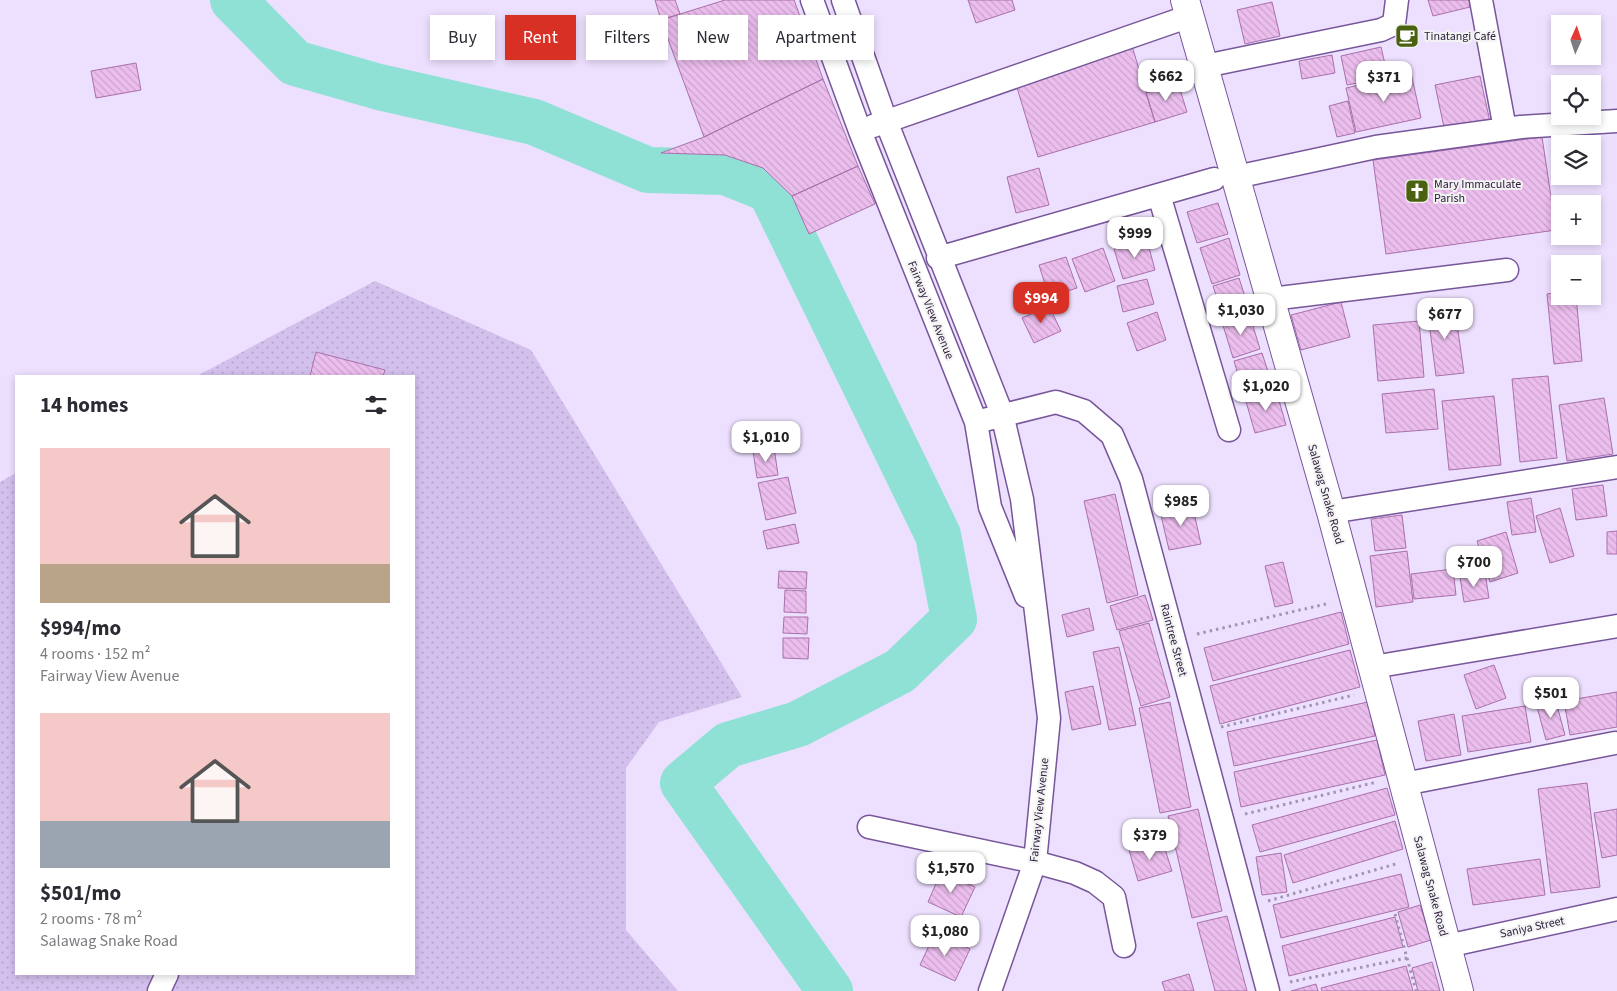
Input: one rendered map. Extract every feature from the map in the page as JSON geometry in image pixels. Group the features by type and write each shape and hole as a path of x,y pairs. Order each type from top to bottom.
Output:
{"main road":[{"name":"Salawag Snake Road","path":"1187,8 1205,66 1225,178 1271,299 1373,667 1392,783 1447,946 1459,991"}],"street":[{"name":"Fairway View Avenue","path":"812,0 860,131 976,422 990,507 1037,622"},
{"name":"Fairway View Avenue","path":"843,0 938,258 1002,414 1022,499 1049,718 1034,862 990,991"},
{"path":"1205,66 1381,30 1394,24 1398,0"},
{"path":"1481,0 1505,129"},
{"path":"860,131 1187,8"},
{"path":"938,258 1225,178 1376,147 1505,129 1617,121"},
{"path":"1159,195 1229,430"},
{"path":"1271,299 1507,270"},
{"name":"Raintree Street","path":"976,422 1056,402 1084,411 1112,435 1131,479 1268,989"},
{"path":"1331,512 1617,467"},
{"path":"1373,667 1617,626"},
{"path":"1392,783 1615,743"},
{"path":"869,827 1034,862 1089,879 1114,897 1124,946"},
{"name":"Saniya Street","path":"1447,946 1617,909"},
{"path":"159,991 167,975"}],"path":[{"path":"1174,639 1332,602"},
{"path":"1199,733 1358,694"},
{"path":"1222,819 1392,783"},
{"path":"1246,907 1401,862"},
{"path":"1395,914 1416,991"},
{"path":"1268,989 1407,958"}],"shaded area":[{"path":"375,281 531,350 742,697 659,722 626,768 626,930 678,991 0,991 0,482 15,474 15,975 415,975 415,375 199,375"}],"building":[{"path":"655,0 675,0 680,14 668,18 668,15 660,15"},
{"path":"725,0 794,0 800,15 758,15 758,60 816,60 823,79 704,137 668,39 668,18"},
{"path":"968,0 1012,0 1015,10 976,23"},
{"path":"1428,0 1469,0 1470,7 1433,16"},
{"path":"1272,2 1280,36 1245,44 1237,10"},
{"path":"1132,46 1155,122 1038,157 1015,81"},
{"path":"1381,47 1388,77 1347,85 1341,56"},
{"path":"1332,55 1335,73 1302,79 1299,61"},
{"path":"136,63 141,90 96,98 91,71"},
{"path":"1411,73 1421,118 1356,132 1346,88"},
{"path":"1480,76 1490,122 1445,132 1435,85"},
{"path":"823,79 858,166 792,196 763,168 725,155 661,153 704,137"},
{"path":"1178,83 1187,112 1155,122 1146,93"},
{"path":"1348,101 1355,133 1337,137 1329,106"},
{"path":"1542,137 1551,197 1551,231 1386,254 1373,160"},
{"path":"858,166 875,204 809,234 792,196"},
{"path":"1039,168 1049,205 1016,213 1007,177"},
{"path":"1218,203 1228,234 1197,243 1187,212"},
{"path":"1229,238 1240,275 1212,284 1200,248"},
{"path":"1147,240 1155,270 1123,279 1114,249"},
{"path":"1103,248 1115,281 1085,292 1072,259"},
{"path":"1066,257 1077,288 1049,297 1039,265"},
{"path":"1239,278 1249,309 1223,317 1213,286"},
{"path":"1147,279 1154,304 1123,312 1117,286"},
{"path":"1551,293 1551,305 1577,305 1582,361 1554,364 1547,294"},
{"path":"1341,302 1350,337 1301,350 1291,315"},
{"path":"1454,303 1464,373 1436,376 1427,307"},
{"path":"1049,306 1061,331 1034,343 1022,318"},
{"path":"1157,312 1166,340 1137,351 1127,323"},
{"path":"1249,313 1260,349 1233,358 1222,322"},
{"path":"1419,321 1424,377 1378,381 1373,325"},
{"path":"316,352 385,370 383,375 310,375"},
{"path":"1262,353 1273,387 1244,395 1234,361"},
{"path":"1548,376 1557,458 1520,462 1512,379"},
{"path":"1434,389 1438,429 1386,433 1382,394"},
{"path":"1276,390 1286,425 1255,433 1245,398"},
{"path":"1494,396 1501,465 1449,470 1442,401"},
{"path":"1604,398 1613,454 1567,461 1559,405"},
{"path":"774,447 778,475 757,478 753,451"},
{"path":"788,477 796,513 766,520 758,483"},
{"path":"1603,485 1607,516 1576,520 1572,489"},
{"path":"1115,494 1138,595 1107,603 1084,501"},
{"path":"1531,498 1536,532 1512,535 1507,502"},
{"path":"1192,504 1201,544 1169,550 1160,511"},
{"path":"1560,508 1574,556 1550,563 1536,516"},
{"path":"1402,515 1406,548 1375,551 1371,519"},
{"path":"795,524 799,543 767,549 763,531"},
{"path":"1617,531 1617,554 1607,554 1607,532"},
{"path":"1506,532 1518,573 1490,582 1477,541"},
{"path":"1407,551 1413,602 1376,607 1370,556"},
{"path":"1283,562 1293,603 1275,607 1265,566"},
{"path":"1453,569 1456,595 1414,599 1411,574"},
{"path":"779,571 807,572 806,589 778,588"},
{"path":"1485,573 1489,598 1464,602 1460,577"},
{"path":"785,590 806,591 806,613 784,612"},
{"path":"1145,595 1153,620 1117,630 1110,606"},
{"path":"1089,608 1094,630 1067,637 1062,615"},
{"path":"1341,612 1349,644 1213,681 1204,648"},
{"path":"784,617 808,617 807,634 783,633"},
{"path":"1149,623 1170,697 1141,706 1119,631"},
{"path":"783,638 809,638 808,659 783,658"},
{"path":"1119,647 1136,725 1109,730 1093,652"},
{"path":"1350,650 1360,687 1220,724 1210,686"},
{"path":"1494,665 1506,698 1476,709 1464,675"},
{"path":"1093,686 1101,724 1072,730 1065,692"},
{"path":"1617,692 1617,727 1570,735 1564,701"},
{"path":"1555,698 1565,735 1546,740 1536,703"},
{"path":"1170,702 1191,807 1160,813 1139,708"},
{"path":"1368,702 1375,736 1234,766 1227,732"},
{"path":"1525,706 1531,742 1468,752 1462,716"},
{"path":"1454,714 1461,755 1426,761 1418,721"},
{"path":"1377,740 1385,775 1241,807 1234,772"},
{"path":"1587,783 1600,887 1551,893 1538,789"},
{"path":"1387,788 1395,815 1260,852 1252,825"},
{"path":"1198,809 1222,911 1192,918 1168,816"},
{"path":"1617,809 1617,855 1602,858 1594,813"},
{"path":"1395,821 1403,849 1293,883 1284,855"},
{"path":"1162,840 1172,871 1138,881 1129,850"},
{"path":"1281,853 1287,892 1262,895 1256,857"},
{"path":"1540,859 1545,895 1473,905 1467,869"},
{"path":"941,872 975,887 961,917 928,902"},
{"path":"1401,874 1409,907 1281,938 1273,905"},
{"path":"1420,905 1431,940 1408,947 1398,912"},
{"path":"1227,916 1247,991 1215,991 1197,923"},
{"path":"1395,917 1403,947 1289,976 1282,946"},
{"path":"935,933 970,949 955,981 920,965"},
{"path":"1432,962 1440,991 1418,991 1412,968"},
{"path":"1406,966 1413,991 1322,991 1321,988"},
{"path":"1189,974 1194,991 1165,991 1162,982"},
{"path":"1316,984 1318,991 1291,991"}],"waterway":[{"path":"233,0 295,63 379,87 534,122 648,170 725,172 770,190 938,535 954,619 900,671 798,724 728,745 683,783 830,991"}],"place":[{"name":"Tinatangi Café","path":"1407,36"},
{"name":"Mary Immaculate Parish","path":"1417,191"}]}
